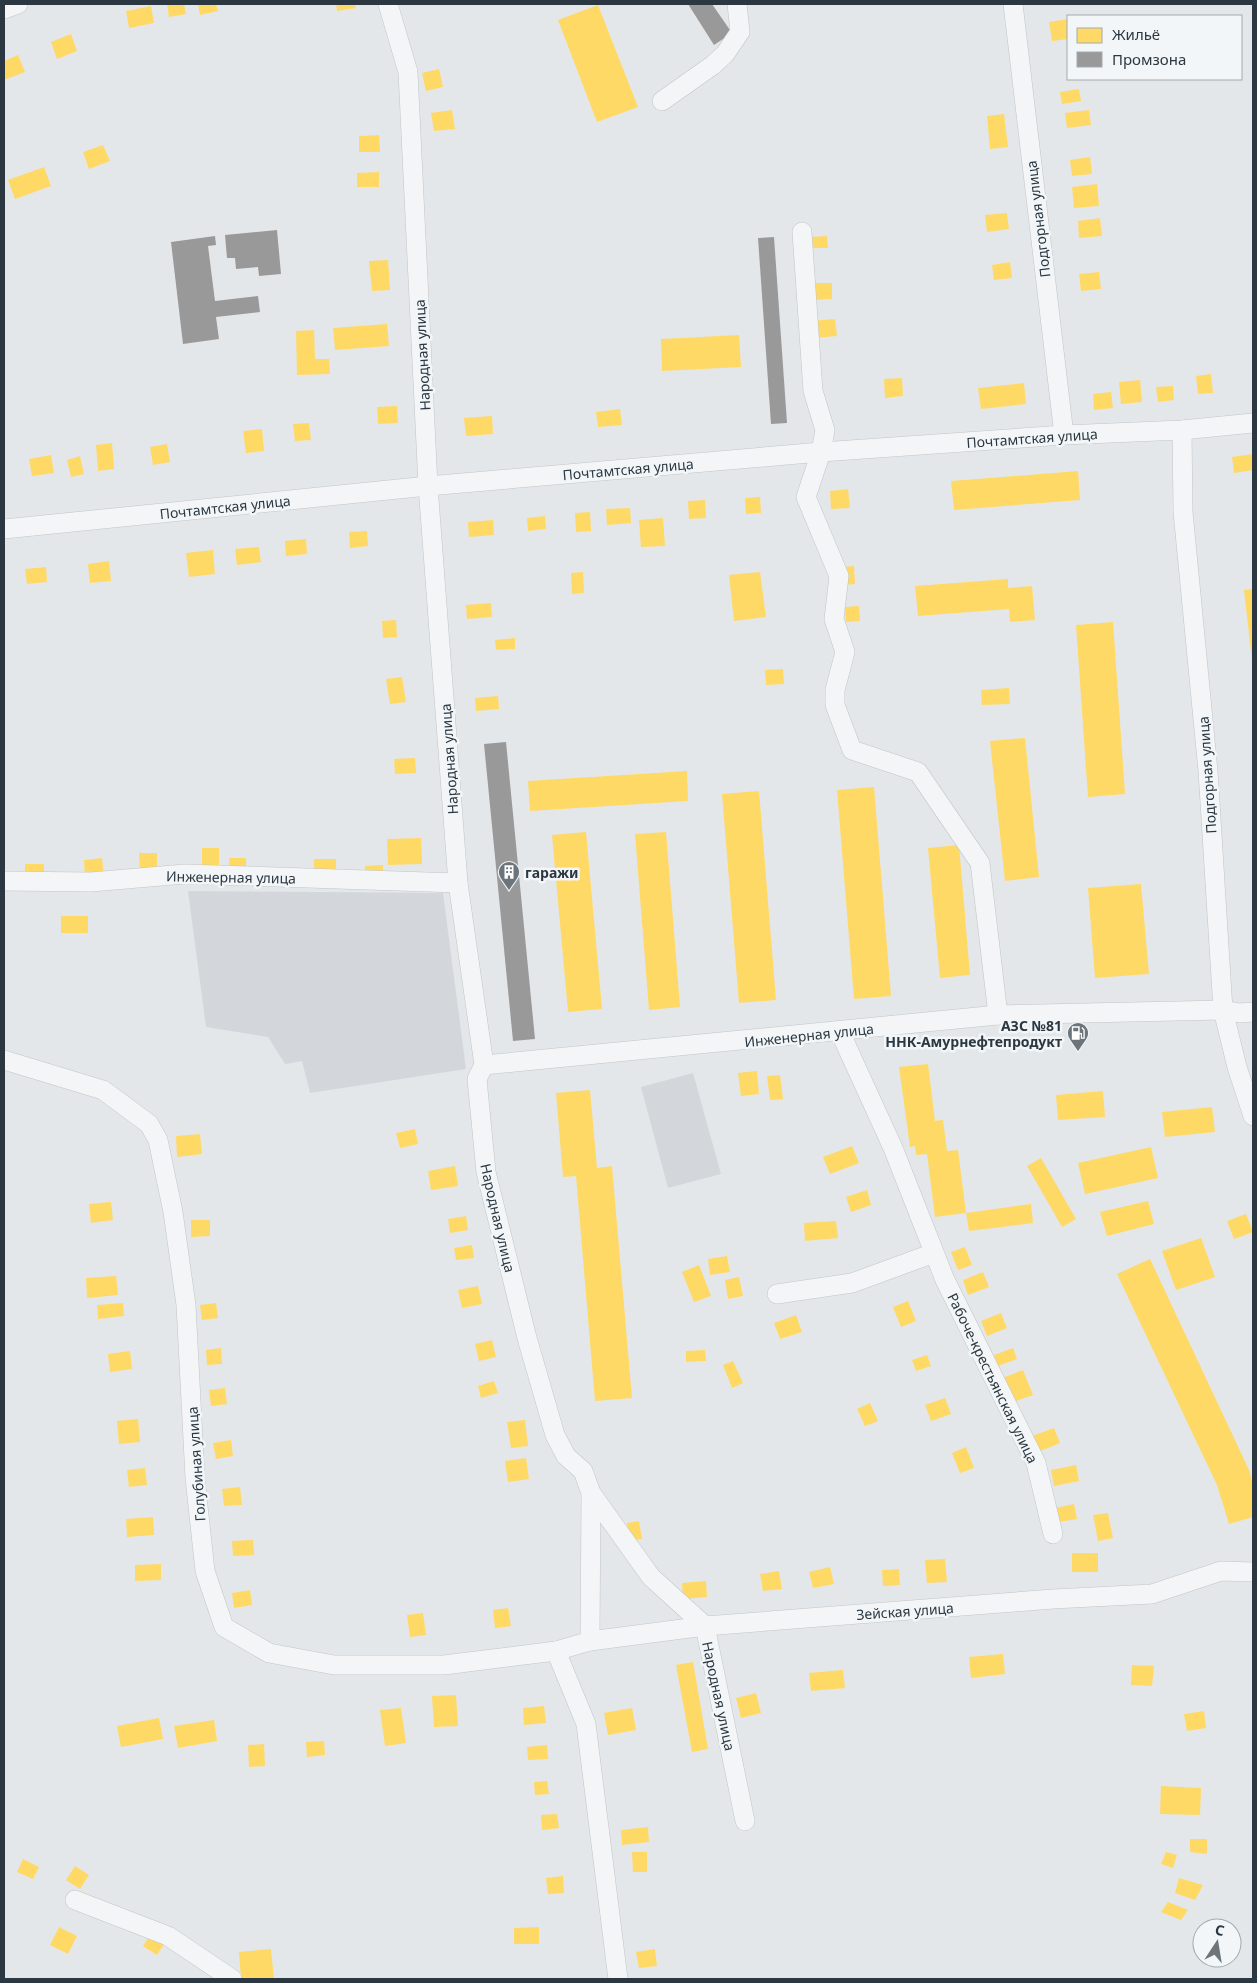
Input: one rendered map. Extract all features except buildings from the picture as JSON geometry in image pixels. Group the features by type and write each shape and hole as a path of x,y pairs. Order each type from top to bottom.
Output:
{"street":[{"path":"4,9 18,4"},
{"name":"Народная улица","path":"388,4 408,72 428,486 458,883 484,1065 477,1079 486,1172 527,1338 555,1435 566,1456 583,1471 591,1494 651,1577 705,1626 745,1821"},
{"path":"662,101 713,66 725,54 740,32 737,4"},
{"name":"Подгорная улица","path":"1013,4 1064,435"},
{"path":"802,232 813,391 825,430 821,452 806,497 840,576 834,620 845,652 835,690 835,705 852,750 918,772 980,863 998,1015"},
{"name":"Почтамтская улица","path":"4,529 428,486 821,452 1253,424"},
{"name":"Подгорная улица","path":"1182,430 1184,512 1208,771 1223,1010 1237,1067 1253,1116"},
{"name":"Инженерная улица","path":"4,880 90,882 186,874 458,883"},
{"name":"Инженерная улица","path":"484,1065 840,1032 998,1015 1223,1010 1239,1014 1253,1012"},
{"name":"Рабоче-крестьянская улица","path":"840,1032 892,1148 945,1280 1036,1462 1054,1534"},
{"name":"Голубиная улица","path":"4,1060 103,1090 149,1124 158,1140 173,1212 186,1305 194,1478 206,1571 224,1627 269,1653 334,1665 444,1666 556,1651"},
{"path":"777,1294 852,1283 934,1252"},
{"name":"Народная улица","path":"590,1641 591,1494"},
{"name":"Зейская улица","path":"556,1651 590,1641 705,1626 1053,1599 1152,1594 1221,1571 1253,1572"},
{"path":"556,1651 586,1724 618,1979"},
{"path":"75,1900 168,1936 232,1979"}],"shaded area":[{"path":"188,891 443,893 466,1069 310,1093 302,1061 285,1064 268,1037 206,1027"},
{"path":"693,1073 721,1174 668,1188 641,1087"}],"place":[{"name":"гаражи","path":"509,891"},
{"name":"АЗС №81 ННК-Амурнефтепродукт","path":"1078,1052"}]}
